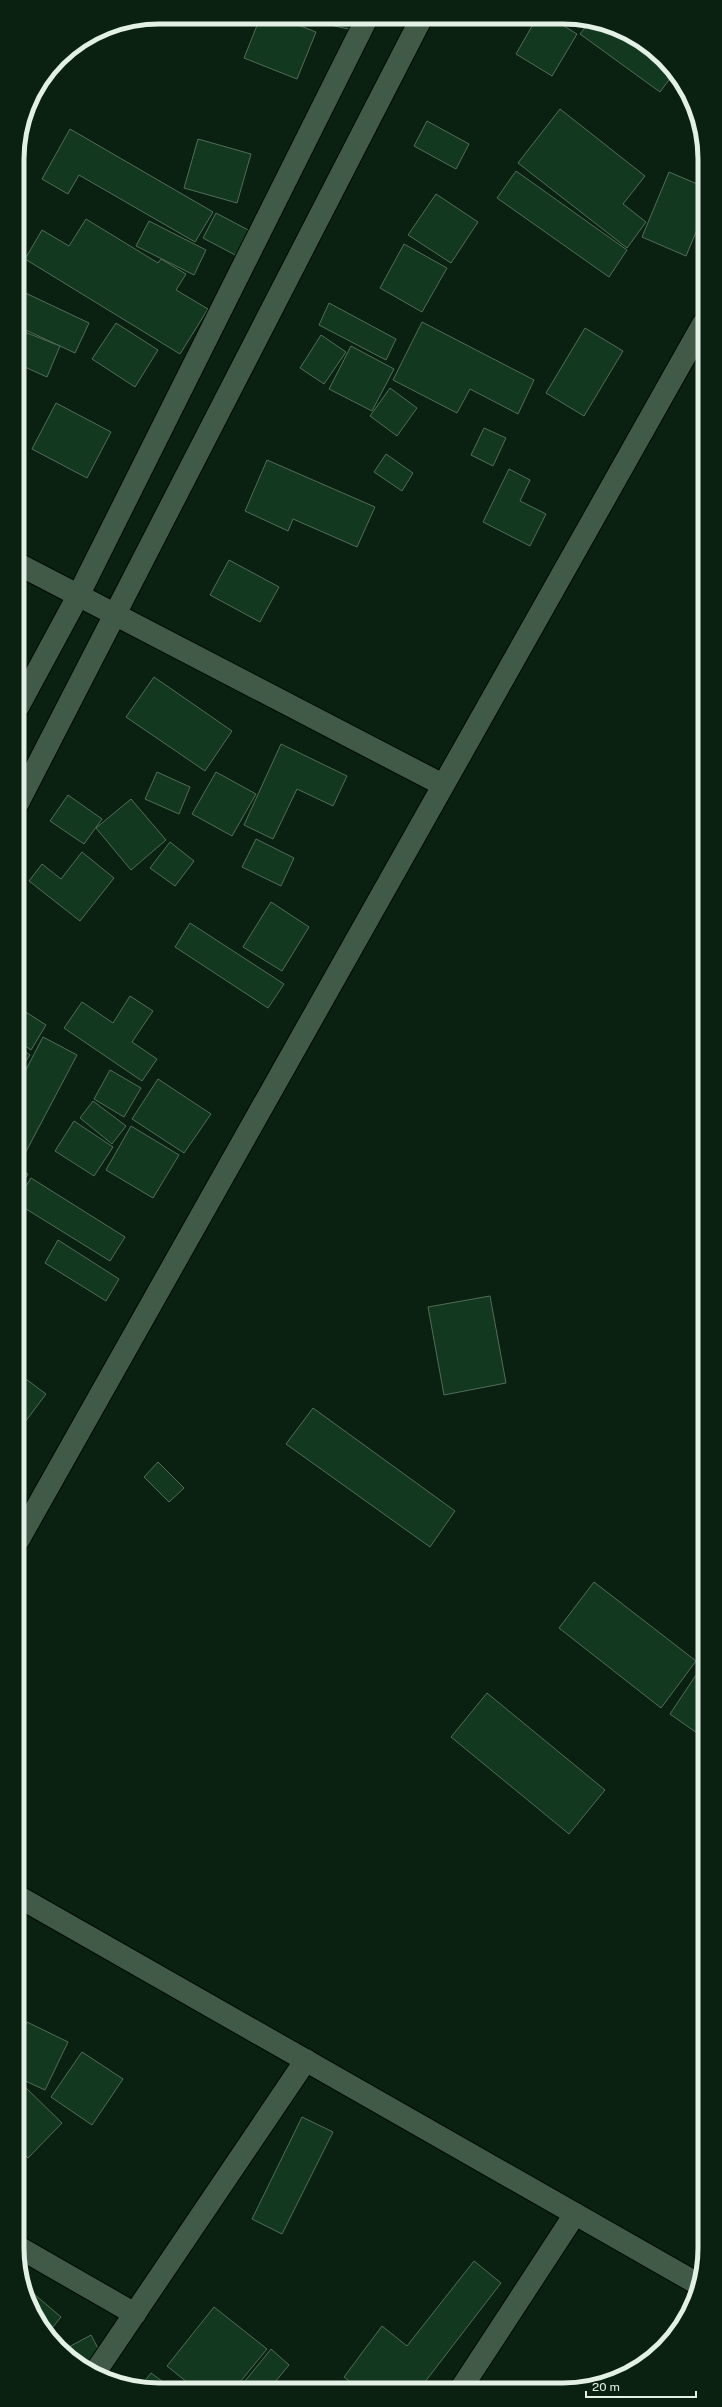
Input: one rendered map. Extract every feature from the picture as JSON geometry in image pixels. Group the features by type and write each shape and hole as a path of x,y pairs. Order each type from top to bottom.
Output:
{"street":[{"path":"24,697 78,596 364,24"},
{"path":"24,791 418,24"},
{"path":"24,1530 698,331"},
{"path":"24,567 443,785"},
{"path":"24,1900 693,2281"},
{"path":"98,2368 306,2060"},
{"path":"465,2383 575,2214"},
{"path":"24,2250 135,2314"}],"building":[{"path":"258,24 295,24 316,32 297,79 244,58"},
{"path":"325,24 359,24 358,31"},
{"path":"533,24 561,24 577,34 552,76 516,54"},
{"path":"586,26 607,31 623,38 659,63 671,78 660,92 580,34"},
{"path":"560,109 645,176 623,204 646,222 627,248 518,163"},
{"path":"427,121 469,144 456,169 414,146"},
{"path":"70,129 213,212 195,242 79,175 68,194 42,179"},
{"path":"198,139 251,154 237,203 184,188"},
{"path":"516,171 627,250 609,277 497,198"},
{"path":"669,172 698,184 698,228 686,256 642,237"},
{"path":"436,194 478,222 451,263 408,235"},
{"path":"216,213 252,232 239,257 203,238"},
{"path":"86,219 158,263 161,259 186,274 176,290 208,309 180,354 25,259 42,230 69,246"},
{"path":"149,221 206,250 194,275 136,246"},
{"path":"404,244 447,268 422,312 380,288"},
{"path":"24,292 89,323 75,353 24,329"},
{"path":"329,303 396,339 386,360 319,325"},
{"path":"422,322 534,380 518,414 470,389 457,413 393,380"},
{"path":"116,323 158,350 135,387 92,359"},
{"path":"585,328 623,351 584,416 546,393"},
{"path":"24,332 60,346 47,377 24,367"},
{"path":"321,335 346,352 324,384 300,368"},
{"path":"351,346 394,369 372,411 329,389"},
{"path":"390,388 417,408 397,436 370,416"},
{"path":"56,403 111,432 87,478 32,449"},
{"path":"484,428 506,438 493,466 471,455"},
{"path":"386,454 413,473 402,491 374,472"},
{"path":"267,460 375,507 357,547 293,519 288,531 245,511"},
{"path":"509,469 530,480 520,501 546,514 530,546 483,522"},
{"path":"229,560 279,587 260,622 210,595"},
{"path":"154,677 232,731 205,771 126,717"},
{"path":"281,744 347,776 333,806 297,789 273,839 244,825"},
{"path":"157,772 190,787 179,814 145,799"},
{"path":"216,772 256,794 232,836 192,814"},
{"path":"68,795 102,819 84,844 50,821"},
{"path":"131,799 166,840 131,870 96,828"},
{"path":"256,839 294,858 281,886 242,867"},
{"path":"170,842 194,861 175,886 150,868"},
{"path":"82,852 114,878 80,921 29,881 42,864 61,879"},
{"path":"271,902 309,927 282,971 243,947"},
{"path":"190,923 284,984 268,1008 175,947"},
{"path":"130,996 153,1011 132,1042 157,1059 142,1081 64,1028 82,1002 113,1023"},
{"path":"24,1011 46,1025 31,1050 24,1045"},
{"path":"43,1037 77,1055 24,1155 24,1073"},
{"path":"24,1051 30,1055 24,1064"},
{"path":"110,1070 141,1088 124,1117 94,1099"},
{"path":"158,1079 211,1114 184,1153 132,1119"},
{"path":"93,1101 126,1126 112,1144 80,1118"},
{"path":"74,1121 113,1147 94,1176 55,1151"},
{"path":"131,1126 179,1155 153,1198 106,1170"},
{"path":"24,1172 28,1174 24,1180"},
{"path":"31,1178 125,1237 110,1261 24,1208 24,1189"},
{"path":"58,1240 119,1279 106,1301 45,1263"},
{"path":"490,1296 506,1383 444,1395 428,1307"},
{"path":"24,1378 46,1394 24,1423"},
{"path":"313,1408 455,1511 430,1547 286,1444"},
{"path":"158,1462 184,1488 169,1502 144,1477"},
{"path":"594,1582 696,1661 661,1708 559,1628"},
{"path":"698,1672 698,1734 670,1714"},
{"path":"487,1693 605,1790 569,1834 451,1737"},
{"path":"27,2022 68,2042 45,2090 24,2080 24,2028"},
{"path":"82,2052 123,2079 92,2125 51,2097"},
{"path":"24,2086 62,2123 28,2158 24,2154"},
{"path":"302,2117 333,2132 282,2234 252,2219"},
{"path":"474,2261 501,2283 424,2383 352,2383 344,2377 382,2326 407,2346"},
{"path":"34,2294 61,2317 51,2329 38,2308 33,2296"},
{"path":"214,2307 267,2349 239,2383 188,2383 167,2366"},
{"path":"91,2335 102,2356 88,2363 68,2348"},
{"path":"271,2349 289,2365 274,2383 248,2383 245,2381"},
{"path":"151,2373 165,2383 159,2383 144,2382"}]}
